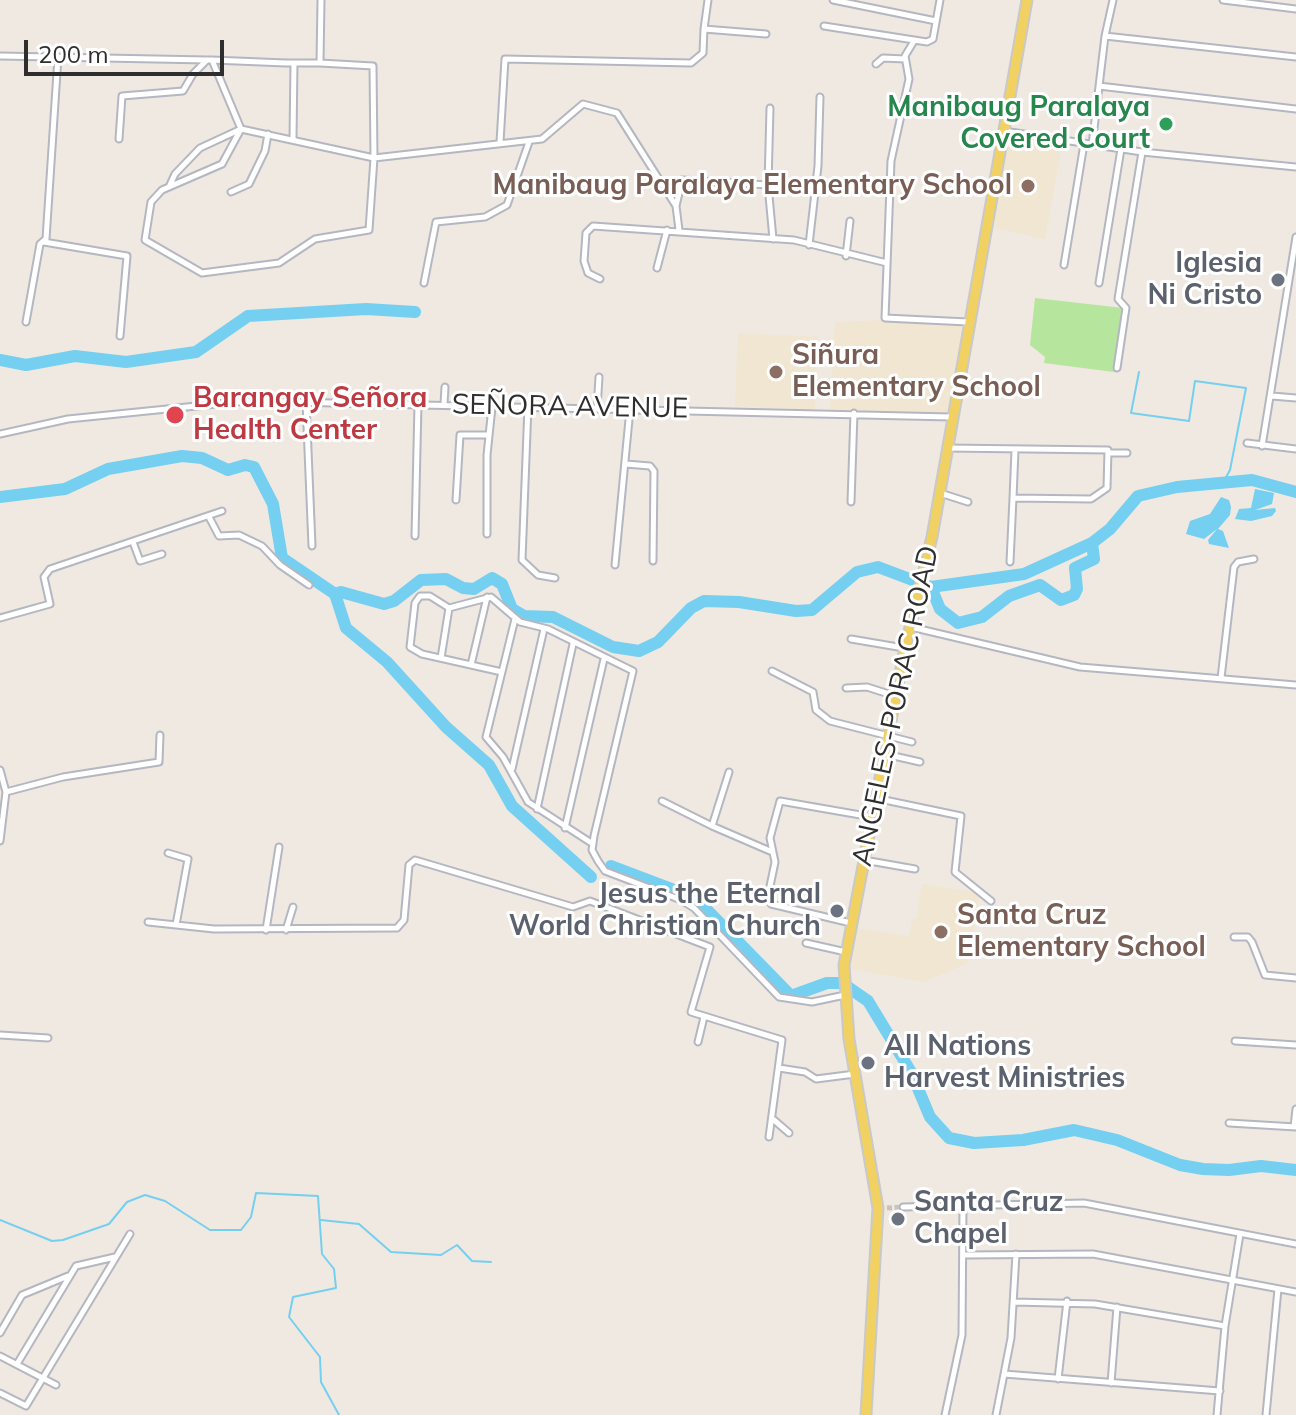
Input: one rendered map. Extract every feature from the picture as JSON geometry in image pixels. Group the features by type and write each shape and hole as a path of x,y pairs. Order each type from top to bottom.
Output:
{"main road":[{"name":"ANGELES-PORAC ROAD","path":"866,1415 883,1208 855,1074 843,972 895,696 939,493 1027,0"}],"street":[{"path":"320,63 321,0"},
{"path":"500,143 505,59 691,63 703,53 708,0"},
{"path":"833,0 936,21"},
{"path":"824,26 914,41 933,39 940,0"},
{"path":"1092,145 1105,36 1113,0"},
{"path":"1223,0 1296,9"},
{"path":"704,29 766,34"},
{"path":"1105,36 1296,57"},
{"path":"914,41 905,59 909,79 893,144 885,318 968,322"},
{"path":"0,56 373,66 374,158 367,231 315,239 284,260 262,266 202,273 145,240 151,202 169,187 222,164 241,129"},
{"path":"26,322 35,266 44,242 58,57"},
{"path":"876,64 883,58 905,59"},
{"path":"209,60 241,129"},
{"path":"119,139 122,96 178,93 209,60"},
{"path":"293,138 294,63"},
{"path":"1099,86 1296,109"},
{"path":"809,245 818,166 820,97"},
{"path":"169,187 175,174 200,148 241,129 293,138 309,147 374,158 530,141 546,136 579,106 609,108 617,113 676,206"},
{"path":"770,108 768,185 773,239"},
{"path":"1004,131 1142,152 1296,167"},
{"path":"231,192 249,184 265,151 268,134"},
{"path":"424,283 436,222 485,217 507,205 530,141"},
{"path":"1064,265 1084,144"},
{"path":"1099,283 1121,149"},
{"path":"1117,368 1126,308 1118,299 1142,152"},
{"path":"679,230 676,206 682,180 768,185"},
{"path":"846,256 850,221"},
{"path":"600,279 588,273 584,261 586,233 593,226 773,239 887,263"},
{"path":"657,268 667,230"},
{"path":"1262,446 1296,237"},
{"path":"44,242 127,256 120,336"},
{"path":"597,409 599,377"},
{"path":"444,404 445,387"},
{"path":"1272,396 1296,398"},
{"name":"SEÑORA AVENUE","path":"0,434 68,419 246,401 951,417"},
{"path":"306,402 312,546"},
{"path":"415,536 418,404"},
{"path":"528,406 522,560 538,575 555,578"},
{"path":"487,534 492,407"},
{"path":"615,565 630,409"},
{"path":"851,502 854,413"},
{"path":"456,500 460,435 489,435"},
{"path":"1247,443 1296,449"},
{"path":"945,448 1127,453"},
{"path":"1010,562 1015,450"},
{"path":"1013,498 1097,497 1107,488 1109,451"},
{"path":"626,464 650,466 654,471 653,561"},
{"path":"939,493 968,502"},
{"path":"0,618 50,604 44,577 50,569 222,511"},
{"path":"209,517 219,536 239,535 262,546 280,565 309,585"},
{"path":"133,542 140,561 162,554"},
{"path":"1221,678 1234,567 1238,562 1254,559"},
{"path":"502,672 441,658 410,647 415,603 423,595 449,608 487,597 500,602 515,619 626,667 634,676 592,850 605,871 694,908 779,997 812,1002 844,993"},
{"path":"471,665 487,597"},
{"path":"441,658 449,608"},
{"path":"515,619 486,737 511,770 528,802 593,844"},
{"path":"911,627 1080,667 1296,685"},
{"path":"511,770 544,629"},
{"path":"851,639 905,648"},
{"path":"537,809 573,644"},
{"path":"565,828 604,659"},
{"path":"772,671 813,692 816,710 830,721 912,742"},
{"path":"846,688 867,687 895,696"},
{"path":"6,792 63,777 149,766 159,762 160,735"},
{"path":"884,754 920,762"},
{"path":"0,770 6,792 0,841"},
{"path":"712,826 729,772"},
{"path":"875,798 961,816 955,872 991,901"},
{"path":"662,801 771,851"},
{"path":"851,923 771,904 768,896 775,862 770,838 780,801 872,817"},
{"path":"266,930 279,847"},
{"path":"168,853 188,859 176,925"},
{"path":"148,922 266,930 397,928 404,920 409,865 415,860 573,907 590,901 705,944 711,952 690,1007 691,1012 781,1038 774,1120 769,1137"},
{"path":"863,860 915,869"},
{"path":"286,930 293,907"},
{"path":"1234,937 1248,937 1265,975 1296,978"},
{"path":"806,943 846,952"},
{"path":"698,1042 704,1017"},
{"path":"0,1035 48,1038"},
{"path":"1235,1041 1296,1045"},
{"path":"779,1068 805,1072 816,1079 855,1074"},
{"path":"1229,1123 1295,1127 1296,1109"},
{"path":"774,1120 789,1133"},
{"path":"945,1415 962,1335 963,1205"},
{"path":"903,1207 1100,1205 1296,1244"},
{"path":"0,1393 26,1406 130,1234"},
{"path":"1217,1415 1225,1326 1240,1234"},
{"path":"996,1415 1014,1302 1016,1254"},
{"path":"965,1255 1093,1254 1296,1292"},
{"path":"17,1364 76,1266 116,1257"},
{"path":"0,1333 22,1295 69,1276"},
{"path":"1266,1415 1278,1289"},
{"path":"1014,1302 1067,1301 1225,1326"},
{"path":"1058,1379 1067,1301"},
{"path":"1111,1383 1117,1307"},
{"path":"0,1356 56,1385"},
{"path":"1004,1374 1220,1391"}],"shaded area":[{"name":"Manibaug Paralaya Elementary School","path":"1009,135 1062,144 1045,239 994,228"},
{"path":"885,320 963,325 948,414 830,409 835,322"},
{"name":"Siñura Elementary School","path":"738,333 818,337 815,410 735,406"},
{"name":"Santa Cruz Elementary School","path":"922,884 980,893 968,963 923,982 849,968 854,928 909,936 912,919 916,919"}],"green space":[{"path":"1035,298 1123,308 1114,372 1044,363 1045,357 1030,345"}],"water":[{"path":"1255,489 1274,493 1272,504 1255,510 1275,508 1276,511 1272,516 1251,521 1235,519 1239,509 1251,508"},
{"path":"1221,497 1229,500 1231,507 1230,515 1218,529 1223,531 1229,548 1209,544 1208,540 1217,529 1204,539 1186,534 1190,521 1210,514"}],"waterway":[{"path":"0,360 26,365 75,356 126,362 196,352 248,316 366,309 415,312"},
{"path":"1139,372 1131,413 1189,421 1195,381 1246,388 1230,470 1223,483"},
{"path":"0,497 65,489 108,469 182,456 202,458 228,470 245,465 254,467 273,504 282,558 335,594 341,592 384,604 394,601 421,580 446,579 463,588 474,589 492,578 502,584 512,609 524,616 553,617 613,647 639,651 658,642 691,608 704,601 812,610 857,572 878,567 931,587 940,609 958,623 982,617 1009,596 1040,585 1061,600 1074,595 1077,589 1075,568 1094,559 1092,543 1110,529 1138,496 1177,487 1252,480 1296,492"},
{"path":"931,587 1024,574 1092,543"},
{"path":"335,594 346,628 387,662 446,727 489,765 512,806 591,877"},
{"path":"611,866 685,894 707,910 791,996 827,983 842,983 868,1001 911,1072 930,1117 949,1138 974,1143 1023,1140 1074,1130 1117,1140 1180,1165 1203,1169 1261,1166 1296,1170"},
{"path":"0,1220 52,1241 63,1240 109,1224 127,1202 145,1195 165,1201 210,1230 241,1230 251,1217 256,1193 318,1196 322,1254 334,1269 336,1288 293,1297 289,1317 320,1357 321,1382 339,1415"},
{"path":"321,1220 359,1224 391,1252 441,1255 457,1245 472,1261 491,1262"}],"tunnel":[{"path":"887,1208 903,1207"}],"place":[{"name":"Manibaug Paralaya Covered Court","path":"1166,124"},
{"name":"Manibaug Paralaya Elementary School","path":"1028,186"},
{"name":"Iglesia Ni Cristo","path":"1278,280"},
{"name":"Siñura Elementary School","path":"776,372"},
{"name":"Barangay Señora Health Center","path":"175,415"},
{"name":"Jesus the Eternal World Christian Church","path":"837,911"},
{"name":"Santa Cruz Elementary School","path":"941,932"},
{"name":"All Nations Harvest Ministries","path":"868,1063"},
{"name":"Santa Cruz Chapel","path":"898,1219"}]}
